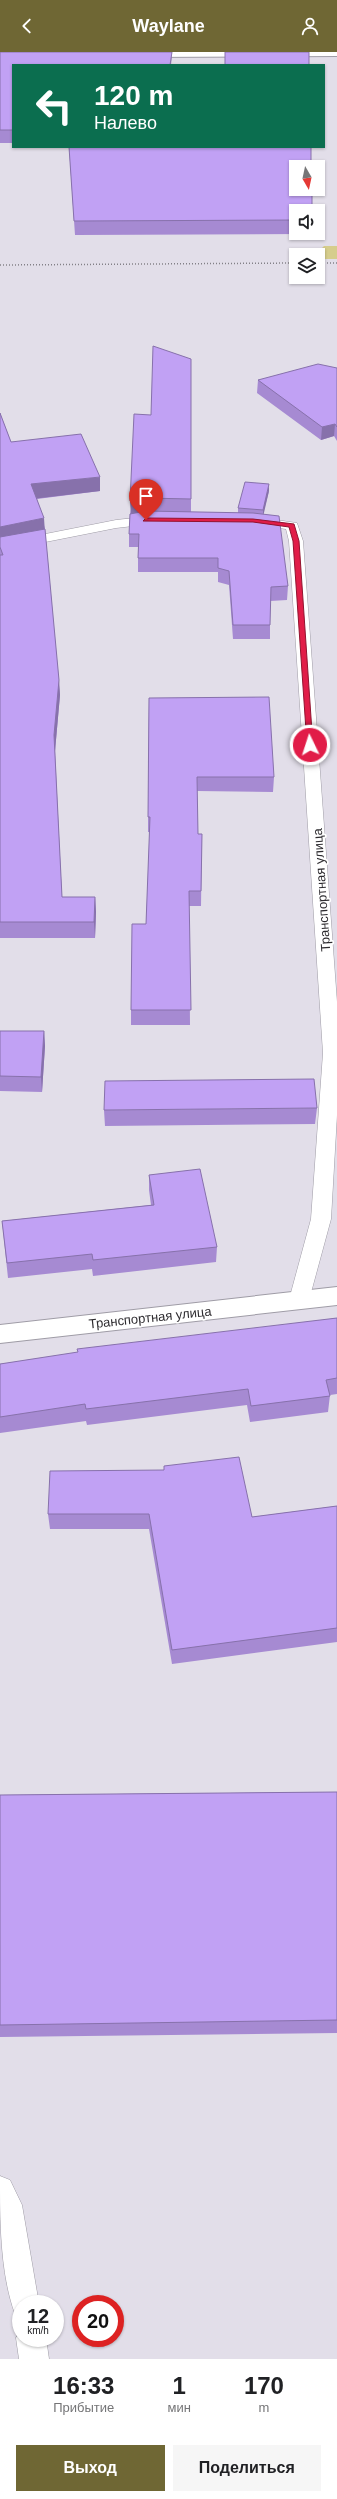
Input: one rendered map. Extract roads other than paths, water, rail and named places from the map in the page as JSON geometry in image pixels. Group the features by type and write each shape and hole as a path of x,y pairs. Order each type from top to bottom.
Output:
{"street":[{"path":"131,55 337,53"},
{"name":"Транспортная улица","path":"0,1334 337,1296"}],"lane":[{"path":"0,547 146,520 169,520"},
{"name":"Транспортная улица","path":"239,521 253,521 292,526 297,557 332,1053 321,1219 300,1300"},
{"path":"0,2190 8,2205 23,2295"},
{"path":"32,2347 34,2359"}],"railway":[{"path":"0,265 289,263"},
{"path":"325,263 337,263"}]}
